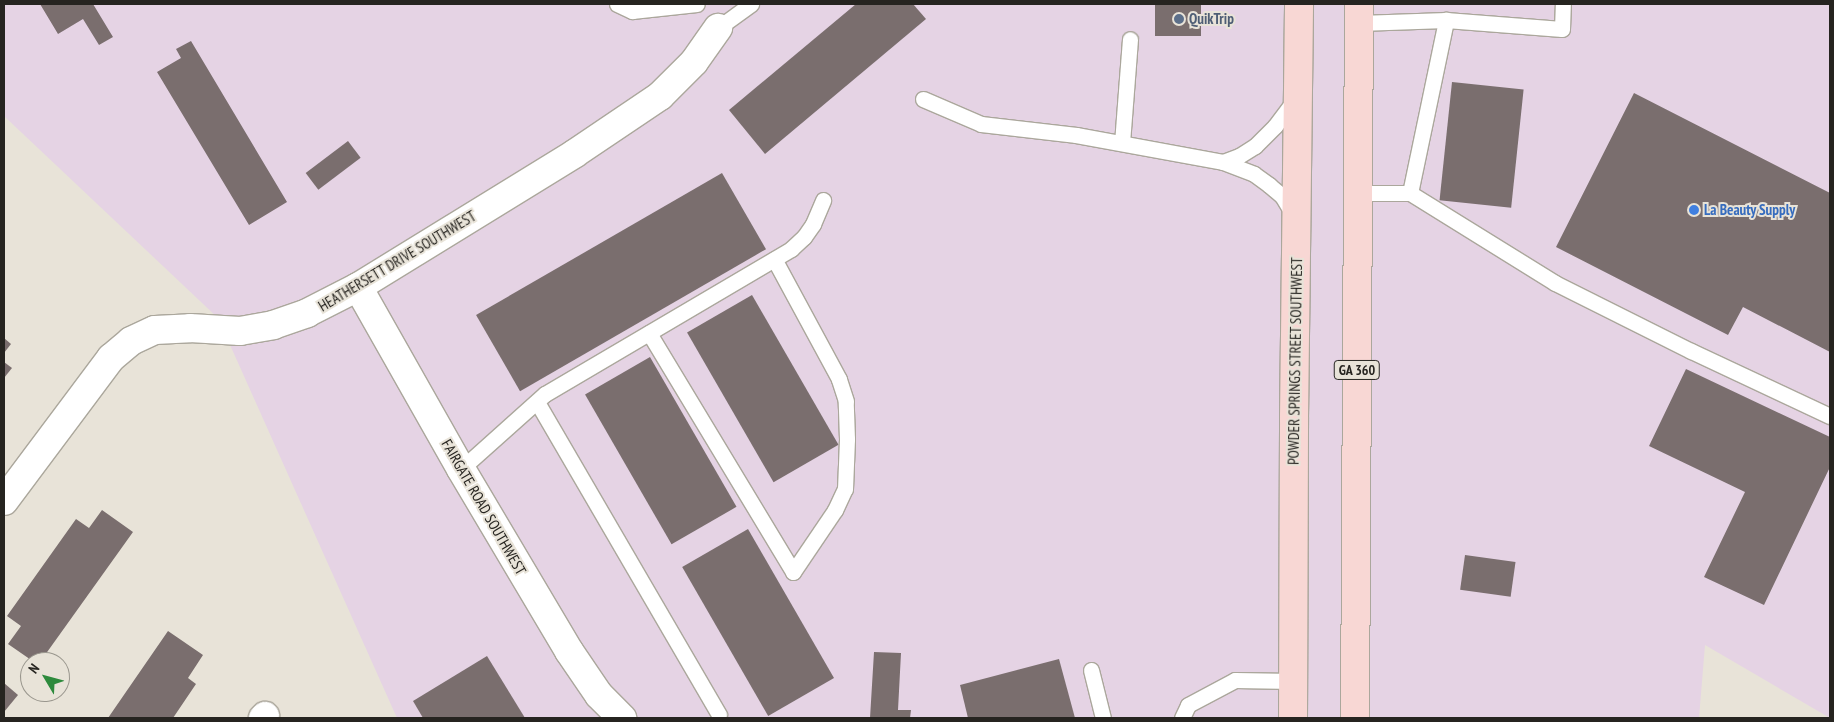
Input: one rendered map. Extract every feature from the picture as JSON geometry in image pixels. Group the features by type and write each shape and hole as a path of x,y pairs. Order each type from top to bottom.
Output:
{"main road":[{"name":"POWDER SPRINGS STREET SOUTHWEST","path":"1293,718 1299,4"},
{"name":"GA 360","path":"1355,718 1359,13"}],"street":[{"name":"HEATHERSETT DRIVE SOUTHWEST","path":"4,501 111,358 131,341 155,330 190,328 240,331 273,325 307,313 358,287 588,144 653,101 694,62 718,28"},
{"name":"FAIRGATE ROAD SOUTHWEST","path":"358,287 461,469 569,651 599,695 622,718"}],"lane":[{"path":"617,4 632,11 697,4"},
{"path":"718,28 750,4"},
{"path":"1359,13 1562,28 1563,4"},
{"path":"1410,193 1446,20"},
{"path":"1122,143 1130,40"},
{"path":"1223,162 1239,156 1255,146 1275,126 1298,96"},
{"path":"923,99 982,124 1076,135 1223,162 1254,174 1269,185 1282,196 1296,218"},
{"path":"1358,193 1410,193 1555,283 1691,351 1830,416"},
{"path":"461,469 545,394 791,250 804,237 813,224 823,200"},
{"path":"649,333 793,572 835,510 845,489 848,439 846,401 839,379 774,259"},
{"path":"537,402 719,716"},
{"path":"1091,670 1103,718"},
{"path":"1182,718 1188,705 1235,680 1293,681"}],"shaded area":[{"path":"4,4 1830,4 1830,718 1705,645 1699,718 397,718 218,318 4,116"}],"building":[{"path":"40,4 93,4 113,37 99,45 83,19 58,34"},
{"path":"856,4 913,4 926,19 765,154 729,110"},
{"name":"QuikTrip","path":"1155,4 1201,4 1201,36 1155,36"},
{"path":"191,41 287,202 249,225 157,72 181,58 176,49"},
{"path":"1452,82 1524,90 1511,208 1440,200"},
{"path":"1634,93 1830,193 1830,352 1743,307 1728,335 1556,247"},
{"path":"348,141 361,158 318,190 306,173"},
{"path":"722,173 766,249 520,391 476,315"},
{"path":"752,295 839,445 774,482 687,332"},
{"path":"4,338 11,344 4,353"},
{"path":"650,357 736,507 672,544 585,394"},
{"path":"4,362 12,368 4,378"},
{"path":"1686,369 1830,437 1830,467 1764,605 1704,577 1745,492 1649,446"},
{"path":"102,510 133,532 47,652 20,652 8,644 21,626 7,616 76,519 89,528"},
{"path":"748,529 834,678 768,716 682,567"},
{"path":"1465,555 1516,562 1511,597 1460,590"},
{"path":"168,631 203,655 188,678 196,684 173,718 108,718"},
{"path":"874,652 901,653 898,710 911,710 910,718 870,718"},
{"path":"487,656 525,718 423,718 413,701"},
{"path":"1059,659 1075,718 968,718 960,685"},
{"path":"4,683 18,695 4,712"}],"place":[{"name":"QuikTrip","path":"1179,19"},
{"name":"La Beauty Supply","path":"1694,210"}]}
